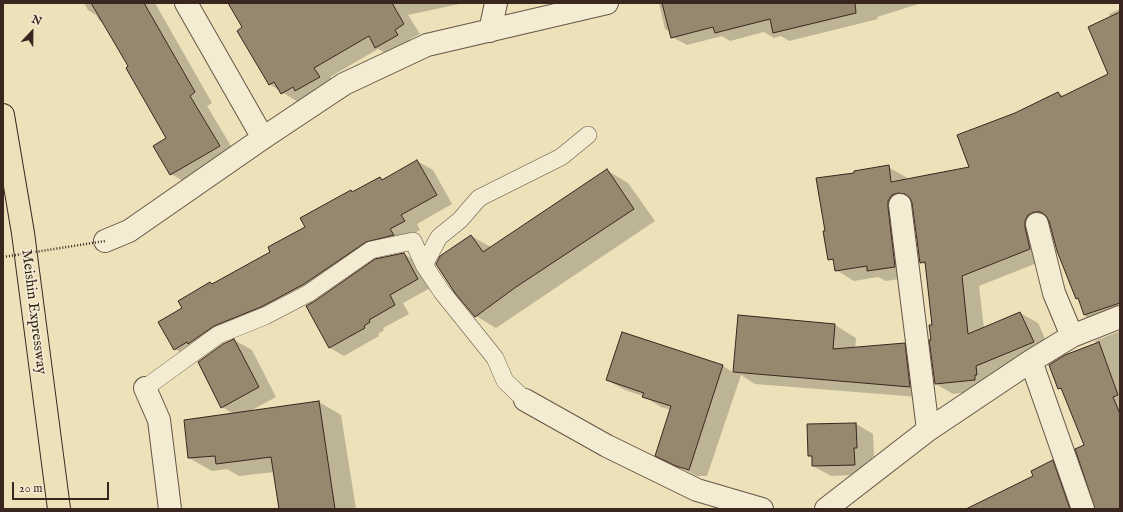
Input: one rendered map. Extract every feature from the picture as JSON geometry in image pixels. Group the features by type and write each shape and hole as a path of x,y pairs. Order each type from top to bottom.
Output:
{"highway":[{"name":"Meishin Expressway","path":"3,115 23,233 59,509"}],"street":[{"path":"186,3 263,138"},
{"path":"490,31 496,3"},
{"path":"105,241 129,231 344,84 427,45 607,3"},
{"path":"900,205 928,430"},
{"path":"1037,224 1054,293 1072,336"},
{"path":"826,509 928,430 1031,361 1072,336 1120,317"},
{"path":"1031,361 1083,509"},
{"path":"145,388 159,420 170,509"},
{"path":"525,400 607,446 696,490 762,509"}],"lane":[{"path":"424,265 439,237 460,220 479,198 561,157 588,135"},
{"path":"145,388 218,335 265,316 309,293 371,250 413,241 424,265 442,292 495,358 505,381 525,400"}],"path":[{"path":"3,258 105,241"}],"building":[{"path":"91,3 144,3 195,92 190,96 220,146 170,175 153,146 166,138 126,68 128,66"},
{"path":"228,3 392,3 404,24 395,30 398,35 375,48 369,36 314,68 320,77 295,91 293,87 281,94 274,82 269,85 237,31 242,27"},
{"path":"662,3 855,3 856,13 773,33 770,19 715,33 713,27 671,38"},
{"path":"1120,12 1120,303 1084,315 1057,251 1049,221 1041,212 1034,212 1028,215 1025,221 1030,249 962,276 968,334 1020,312 1034,342 976,366 977,375 975,375 975,380 935,384 929,340 931,340 929,325 932,325 925,262 920,263 912,203 910,198 905,194 898,193 892,195 888,201 895,267 867,271 867,266 835,271 833,259 828,260 823,231 825,231 816,178 854,173 854,171 889,165 891,182 969,167 957,135 1015,113 1058,92 1061,97 1108,74 1088,27"},
{"path":"417,160 437,195 401,215 405,221 390,229 394,235 366,242 304,284 261,307 214,326 188,344 187,342 174,350 158,322 182,308 178,301 210,282 212,284 270,252 268,247 305,227 300,218 351,190 352,192 380,177 382,180"},
{"path":"607,169 634,209 516,287 475,317 455,293 436,264 440,256 471,235 483,252"},
{"path":"404,253 418,279 390,295 395,305 369,320 370,322 364,326 365,328 329,348 306,306 375,259"},
{"path":"738,315 835,324 833,349 905,343 910,387 733,372"},
{"path":"622,332 723,365 689,470 676,466 655,456 671,406 642,397 644,393 606,380"},
{"path":"234,339 259,387 221,408 198,362 223,344"},
{"path":"1099,342 1118,395 1113,397 1120,414 1120,509 1095,509 1075,449 1084,445 1061,388 1058,389 1049,365 1065,355"},
{"path":"319,401 335,509 279,509 271,457 216,464 215,456 188,458 184,420"},
{"path":"856,423 857,448 854,448 855,465 812,466 812,456 808,456 807,424"},
{"path":"1053,460 1070,509 966,509 1033,476 1031,471"}]}
